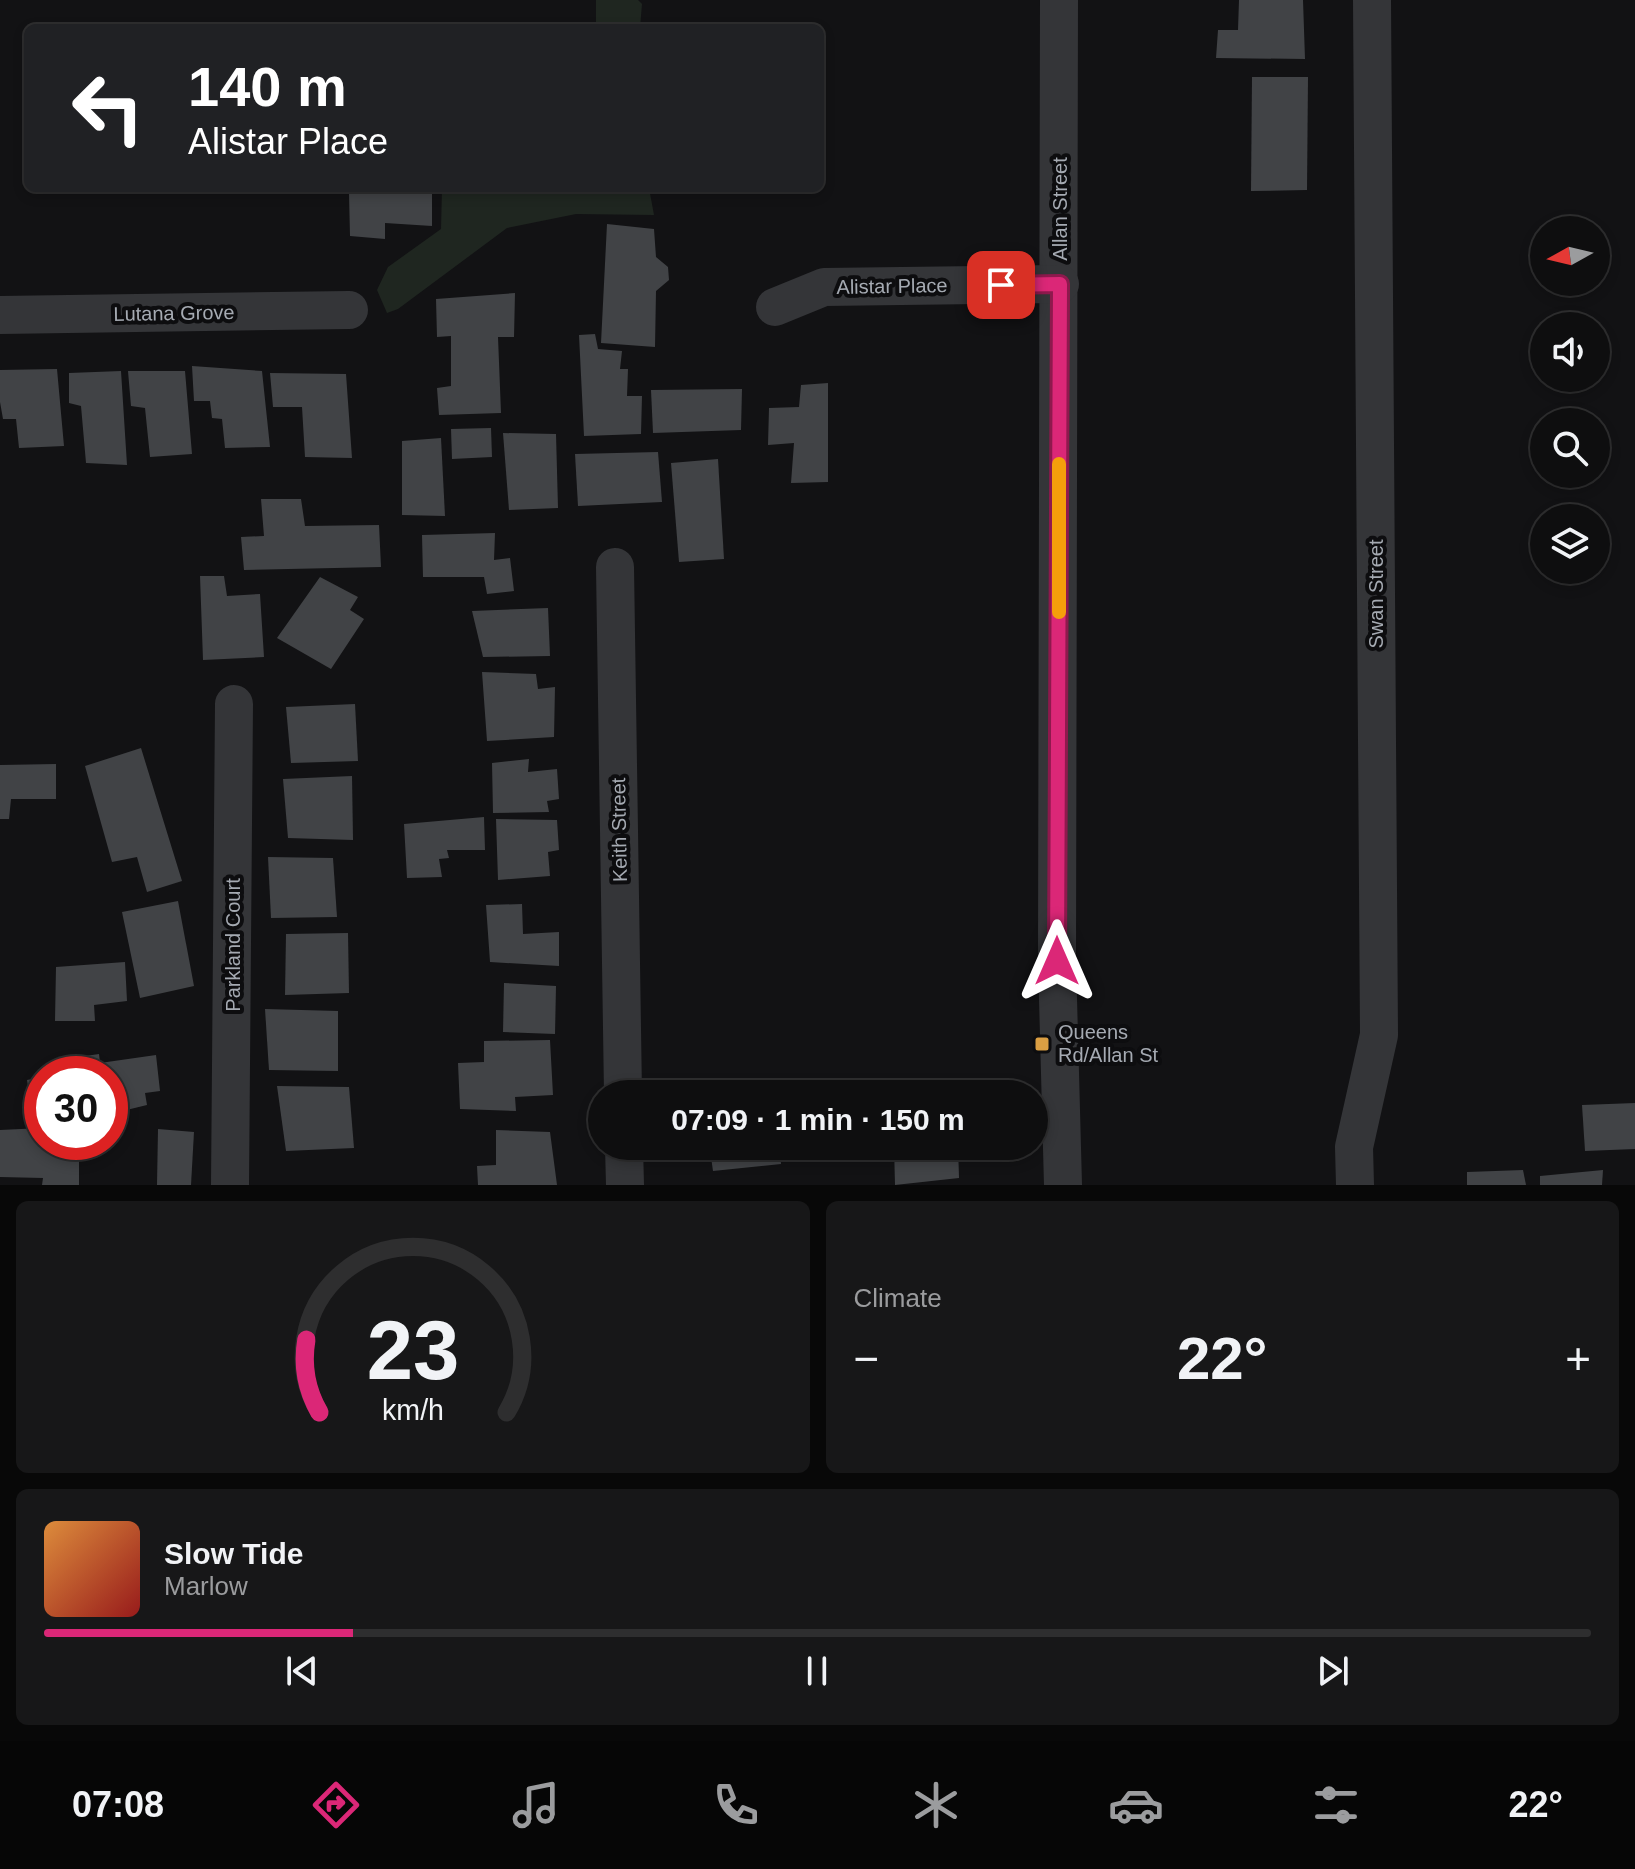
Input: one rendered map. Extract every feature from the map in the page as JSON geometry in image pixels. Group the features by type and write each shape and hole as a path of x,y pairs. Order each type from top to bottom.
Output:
{"street":[{"name":"Allan Street","path":"1059,0 1057,961 1063,1185"},
{"name":"Swan Street","path":"1355,1185 1354,1147 1379,1035 1372,0"},
{"name":"Alistar Place","path":"775,307 824,287 1060,284"},
{"name":"Lutana Grove","path":"0,315 349,310"},
{"name":"Keith Street","path":"615,567 623,1080"},
{"name":"Parkland Court","path":"230,1185 234,704"},
{"path":"624,1160 625,1185"}],"shaded area":[{"path":"596,0 638,0 642,4 640,24 596,24"},
{"path":"442,192 650,192 654,215 576,214 507,228 398,309 387,313 377,290 388,267 441,229"}],"building":[{"path":"1239,0 1303,0 1305,59 1216,58 1218,30 1238,30"},
{"path":"1252,77 1308,77 1307,190 1251,191"},
{"path":"432,192 432,226 385,223 385,239 350,236 349,193"},
{"path":"607,224 654,229 656,257 668,267 669,280 656,291 655,347 601,343"},
{"path":"515,293 514,337 498,337 501,413 439,415 437,388 451,386 451,336 437,337 436,299"},
{"path":"595,334 598,349 622,351 620,369 628,369 627,396 642,396 641,434 584,436 579,335"},
{"path":"192,366 262,371 270,447 225,448 222,419 212,418 210,401 194,401"},
{"path":"57,369 64,446 19,448 16,419 3,419 0,370"},
{"path":"121,371 127,465 86,463 81,406 69,403 69,373"},
{"path":"128,371 185,371 192,454 150,457 145,408 131,406"},
{"path":"270,373 346,374 352,458 305,457 302,407 273,407"},
{"path":"828,383 828,482 791,483 794,443 768,445 769,408 799,407 801,385"},
{"path":"742,389 741,430 653,433 651,390"},
{"path":"491,428 492,457 452,459 451,429"},
{"path":"503,433 556,434 558,508 509,510"},
{"path":"441,438 445,516 402,515 402,441"},
{"path":"658,452 662,502 578,506 575,454"},
{"path":"718,459 724,559 679,562 671,463"},
{"path":"261,499 301,499 305,526 379,525 381,567 244,570 241,537 264,536"},
{"path":"495,533 494,560 510,558 514,591 487,594 484,577 423,577 422,535"},
{"path":"200,576 224,576 227,596 260,594 264,657 203,660"},
{"path":"320,577 358,597 350,610 364,619 331,669 277,638"},
{"path":"548,608 550,656 483,657 472,611"},
{"path":"482,672 536,674 538,689 555,687 554,737 487,741"},
{"path":"355,704 358,761 291,763 286,707"},
{"path":"141,748 182,881 147,892 137,857 112,862 85,766"},
{"path":"529,759 528,772 557,769 559,799 547,801 549,812 493,813 492,763"},
{"path":"56,764 56,799 11,799 9,819 0,819 0,765"},
{"path":"352,776 353,840 288,838 283,779"},
{"path":"484,817 485,850 447,850 449,858 439,859 442,877 407,878 404,824"},
{"path":"496,819 557,820 559,850 548,852 550,876 498,880"},
{"path":"268,857 333,858 337,917 271,918"},
{"path":"178,901 194,986 140,998 122,912"},
{"path":"522,904 523,934 559,932 559,966 490,962 486,905"},
{"path":"348,933 349,993 285,995 286,934"},
{"path":"125,962 127,1001 94,1005 95,1021 55,1021 56,967"},
{"path":"504,983 556,986 555,1034 503,1032"},
{"path":"265,1009 338,1011 338,1071 269,1070"},
{"path":"550,1040 553,1095 515,1097 516,1111 460,1109 458,1063 484,1062 484,1041"},
{"path":"156,1055 160,1091 145,1093 147,1105 128,1110 128,1059"},
{"path":"277,1086 349,1087 354,1148 286,1151"},
{"path":"1635,1103 1635,1149 1585,1151 1582,1105"},
{"path":"24,1129 24,1160 79,1160 79,1185 42,1185 43,1178 0,1177 0,1130"},
{"path":"158,1129 194,1132 191,1185 157,1185"},
{"path":"496,1130 550,1132 557,1185 478,1185 477,1166 496,1165"},
{"path":"711,1160 781,1160 781,1164 713,1171"},
{"path":"894,1160 958,1160 959,1178 895,1185"},
{"path":"1523,1170 1526,1185 1467,1185 1467,1172"},
{"path":"1603,1170 1602,1185 1540,1185 1540,1176"}],"slow traffic":[{"path":"1059,464 1059,612"}],"place":[{"name":"Queens Rd/Allan St","path":"1042,1044"}],"route":[{"path":"1001,285 1060,284 1057,961"}]}
